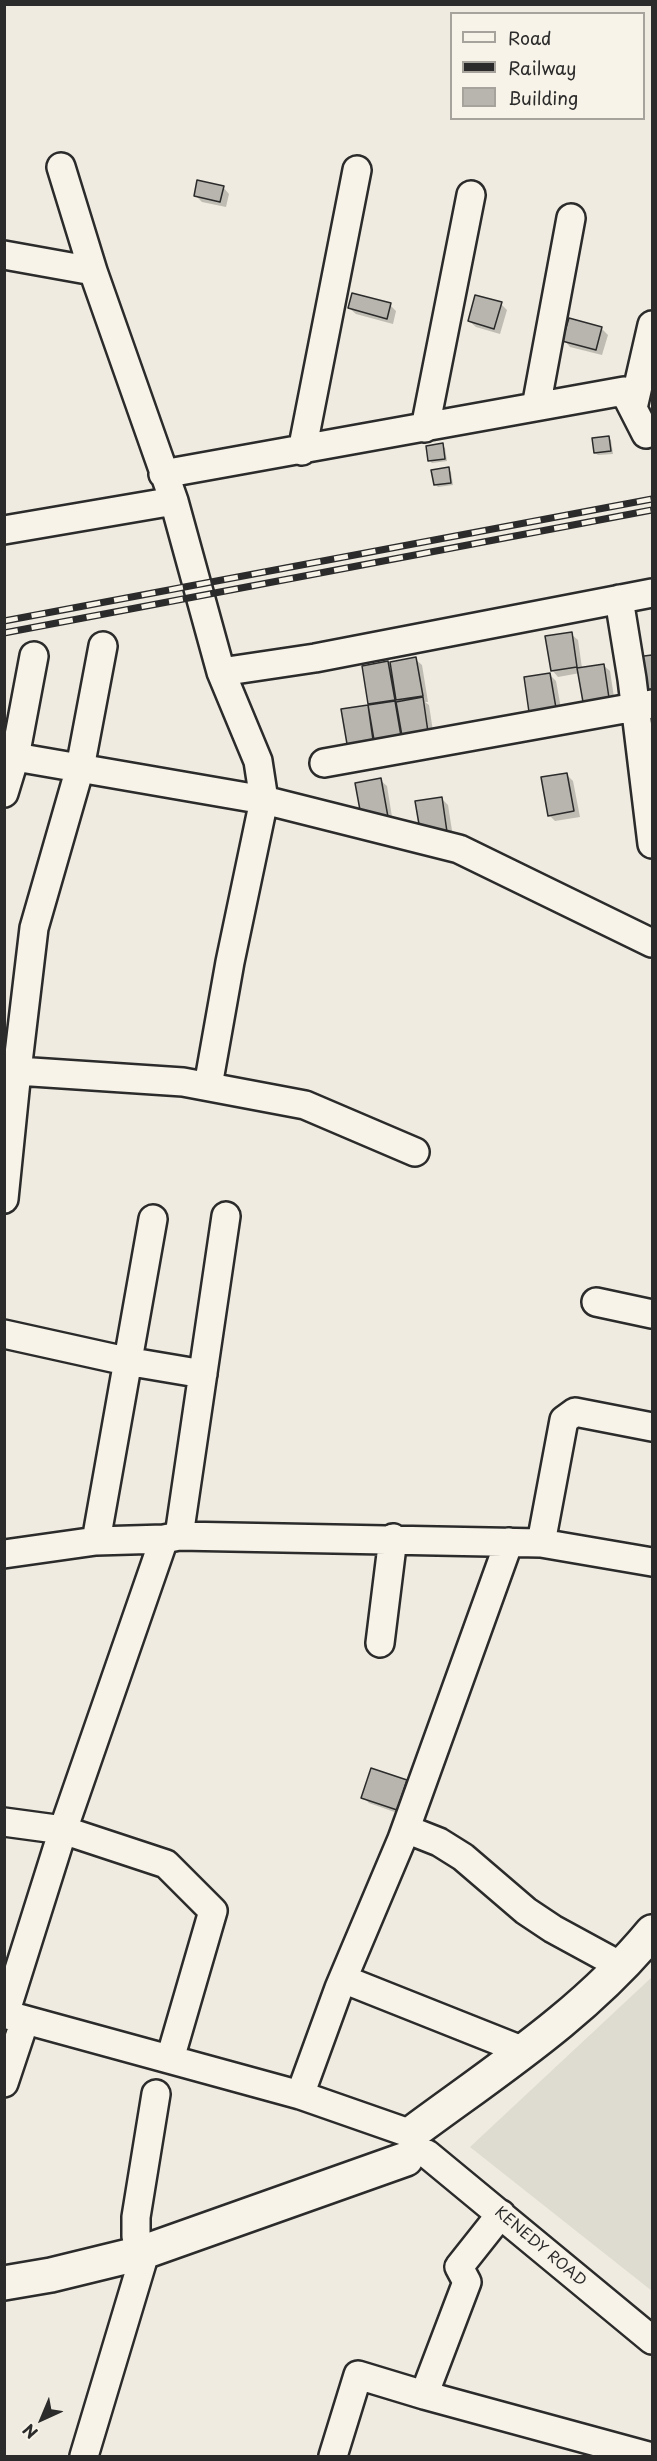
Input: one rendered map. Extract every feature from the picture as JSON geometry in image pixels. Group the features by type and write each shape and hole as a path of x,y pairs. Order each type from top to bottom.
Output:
{"main road":[{"path":"4,2283 51,2275 139,2245 411,2144 524,2051 578,2010 652,1932"},
{"path":"4,2264 139,2245"}],"street":[{"path":"62,167 93,272 174,501 222,672 258,761 264,800 230,962 208,1086"},
{"path":"302,451 357,170"},
{"path":"425,428 471,195"},
{"path":"536,407 571,218"},
{"path":"4,255 93,272"},
{"path":"633,408 652,325"},
{"path":"164,474 302,451 624,391 646,434 652,432"},
{"path":"4,530 174,501"},
{"path":"222,672 315,658 652,593"},
{"path":"619,599 644,705 652,844"},
{"path":"4,1199 11,1069 34,928 80,768 103,646"},
{"path":"4,793 10,756 34,656"},
{"path":"324,763 644,705"},
{"path":"10,756 264,800 459,849 652,943"},
{"path":"11,1069 183,1082 305,1105 415,1152"},
{"path":"4,2083 12,2016 63,1830 172,1537 203,1374 226,1216"},
{"path":"96,1541 112,1457 126,1360 153,1219"},
{"path":"596,1302 652,1314"},
{"path":"4,1334 203,1374"},
{"path":"542,1543 564,1419 575,1412 652,1427"},
{"path":"4,1554 96,1541 172,1537 393,1538 542,1543 652,1562"},
{"path":"380,1643 393,1538"},
{"path":"300,2095 343,1979 406,1829 509,1542"},
{"path":"4,1822 63,1830 166,1864 213,1911 170,2060"},
{"path":"406,1829 439,1842 455,1852 544,1923 621,1966"},
{"path":"343,1979 524,2051"},
{"name":"KENEDY ROAD","path":"12,2016 300,2095 411,2144 501,2214 652,2340"},
{"path":"84,2457 142,2263 136,2217 156,2094"},
{"path":"424,2395 467,2282 459,2267 501,2214"},
{"path":"333,2457 358,2375 648,2457"}],"shaded area":[{"path":"652,1977 652,2291 470,2147"}],"building":[{"path":"197,180 224,186 220,202 194,196"},
{"path":"352,293 391,303 387,319 348,308"},
{"path":"475,295 502,302 494,329 468,321"},
{"path":"569,318 602,327 596,350 562,341"},
{"path":"609,436 611,451 594,453 592,438"},
{"path":"443,443 445,459 428,461 426,446"},
{"path":"449,467 451,483 434,485 431,470"},
{"path":"572,632 577,667 551,671 545,636"},
{"path":"652,655 652,690 641,692 636,657"},
{"path":"416,657 423,696 396,700 390,662"},
{"path":"388,661 395,700 368,704 362,666"},
{"path":"604,664 609,698 583,702 577,668"},
{"path":"550,673 556,708 529,712 524,677"},
{"path":"423,697 428,732 402,736 396,702"},
{"path":"395,701 401,736 374,740 368,705"},
{"path":"368,705 373,740 347,744 341,709"},
{"path":"567,773 574,811 548,816 541,777"},
{"path":"381,778 388,817 362,821 355,783"},
{"path":"442,797 447,832 421,836 415,801"},
{"path":"371,1768 407,1780 397,1810 361,1798"}],"railway":[{"path":"4,621 652,499"},
{"path":"4,633 652,510"}]}
